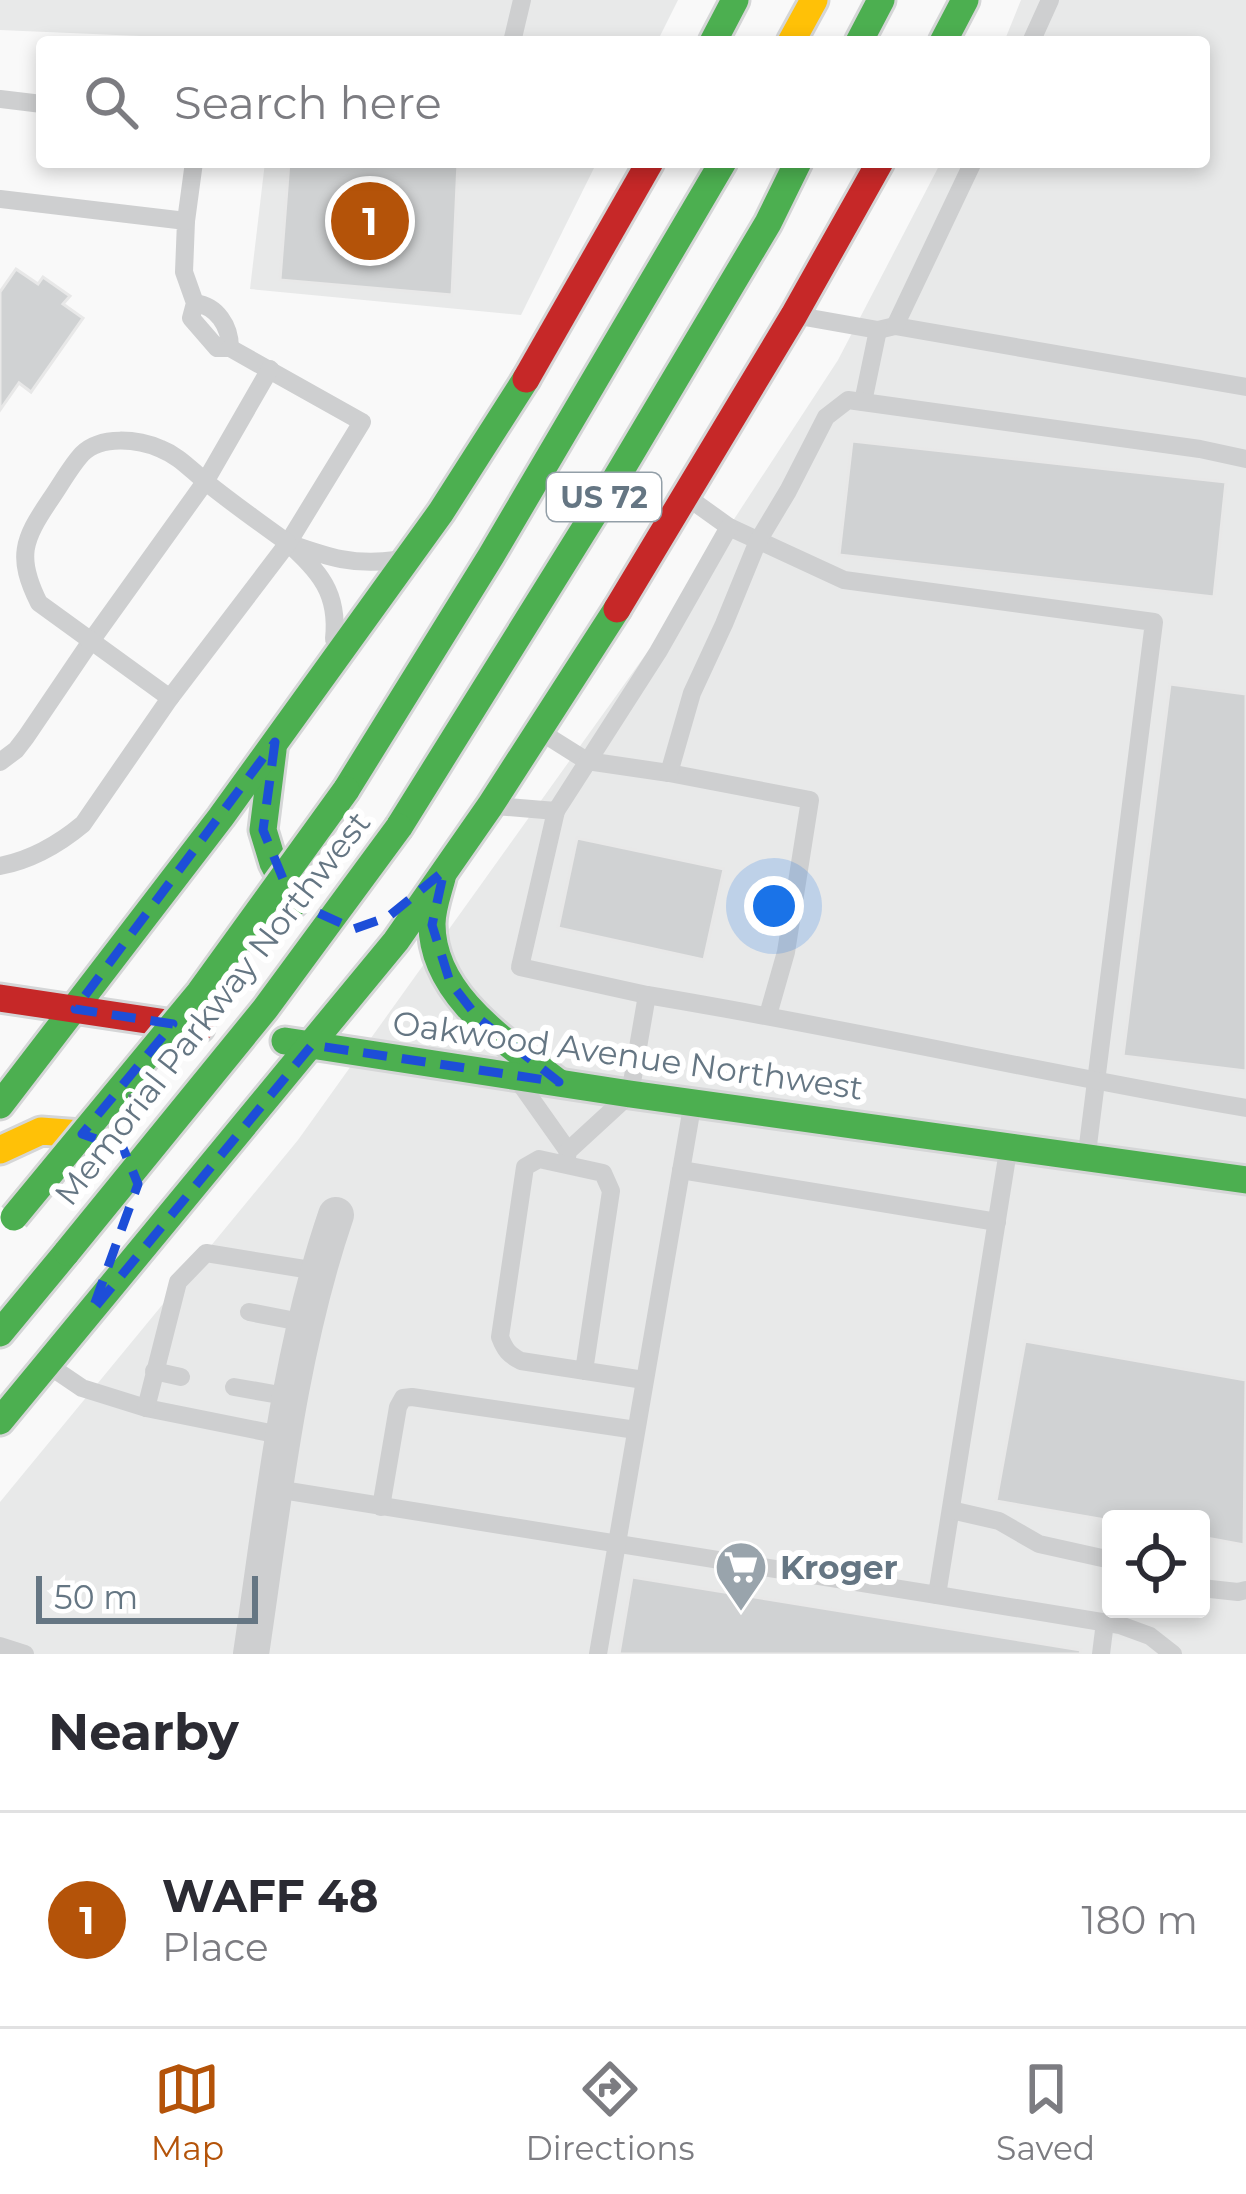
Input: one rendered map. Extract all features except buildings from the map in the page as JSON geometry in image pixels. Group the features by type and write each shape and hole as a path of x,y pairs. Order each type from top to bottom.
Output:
{"main road":[{"path":"716,36 735,0"},
{"path":"790,36 801,0"},
{"path":"792,36 814,0"},
{"path":"863,36 881,0"},
{"path":"946,36 964,0"},
{"path":"0,1105 221,817 441,512 539,360 647,168"},
{"name":"Memorial Parkway Northwest","path":"7,1224 200,992 346,790 429,661 720,168"},
{"name":"Memorial Parkway Northwest","path":"0,1333 265,1009 400,827 615,480 768,223 795,168"},
{"path":"0,1421 312,1046 396,940 490,806 686,496 877,168"},
{"path":"274,742 262,830 292,901 311,917 362,926 388,916 444,871"},
{"path":"444,871 432,925 438,959 450,982 478,1018 559,1082"},
{"name":"Oakwood Avenue Northwest","path":"0,998 630,1094 1246,1180"},
{"path":"0,1150 41,1131 94,1135 123,1148 138,1184 119,1257 92,1311"}],"street":[{"path":"251,1654 316,1271 336,1215"}],"lane":[{"path":"513,36 522,0"},
{"path":"1034,36 1050,0"},
{"path":"0,99 36,103"},
{"path":"0,866 40,852 83,824 170,698 288,543 362,422 230,348 217,348 191,318 195,303 184,272 193,168"},
{"path":"863,402 887,328 971,168"},
{"path":"0,200 186,221"},
{"path":"794,315 1245,384"},
{"path":"0,762 26,737 205,482 270,369"},
{"path":"669,773 692,693 758,542 826,417 848,400 1246,459"},
{"path":"170,698 39,603 30,586 26,549 30,530 83,453 106,441 160,448 183,462 321,574 333,602 336,625 332,660"},
{"path":"686,496 729,527 844,580 1154,622 1087,1157"},
{"path":"729,527 658,652 556,811 520,967 1246,1108"},
{"path":"288,543 344,562 407,559"},
{"path":"540,731 587,761 809,800 786,952 768,1015"},
{"path":"490,806 556,811"},
{"path":"567,1158 630,1094 647,995"},
{"path":"513,1075 567,1158"},
{"path":"598,1654 693,1102"},
{"path":"937,1595 1009,1147"},
{"path":"584,1371 611,1191 603,1173 567,1158 539,1159 525,1167 500,1337 510,1356 521,1361 584,1371 644,1380"},
{"path":"681,1170 997,1222"},
{"path":"146,1408 178,1282 206,1253 316,1271"},
{"path":"172,1298 194,1302"},
{"path":"249,1312 306,1323"},
{"path":"47,1365 82,1388 146,1408 285,1436"},
{"path":"154,1372 181,1377"},
{"path":"234,1387 292,1397"},
{"path":"381,1507 403,1398 636,1430"},
{"path":"276,1489 1106,1622 1150,1636 1173,1654"},
{"path":"951,1510 999,1521 1040,1544 1102,1558"},
{"path":"1210,1589 1246,1590"},
{"path":"1100,1654 1106,1622"},
{"path":"0,1646 25,1654"}],"highlighted area":[{"path":"275,742 263,830 292,901 354,929 388,917 444,871 432,925 450,982 478,1018 559,1082 312,1045 92,1311 138,1184 123,1148 82,1134 173,1024 75,1009"}],"shaded area":[{"path":"0,0 678,0 660,36 140,36 0,30"},
{"path":"1021,0 1246,0 1246,1654 0,1654 0,1502 298,1140 646,654 838,360 938,168 1210,168 1210,36 1006,36"},
{"path":"264,168 594,168 521,315 250,289"}],"traffic: fast":[{"path":"716,36 735,0"},
{"path":"862,36 881,0"},
{"path":"946,36 965,0"},
{"path":"346,790 491,556 719,168"},
{"path":"399,827 615,480 768,223 795,168"},
{"path":"0,1105 221,817 441,512 526,379"},
{"path":"0,1421 396,941 617,609"},
{"path":"273,750 263,830 273,863 294,903"},
{"path":"14,1217 200,992 346,790"},
{"path":"67,1252 265,1009 399,827"},
{"path":"442,878 432,924 435,950 445,974 476,1015 558,1082"},
{"path":"285,1041 1246,1180"},
{"path":"0,1333 67,1252"}],"traffic: slow":[{"path":"794,36 814,0"},
{"path":"0,1150 41,1131 94,1135 107,1141"}],"traffic: jam":[{"path":"526,379 647,168"},
{"path":"617,609 877,168"},
{"path":"0,998 200,1028"}],"place":[{"name":"WAFF 48","path":"370,221"},
{"name":"Kroger","path":"741,1613"}]}
